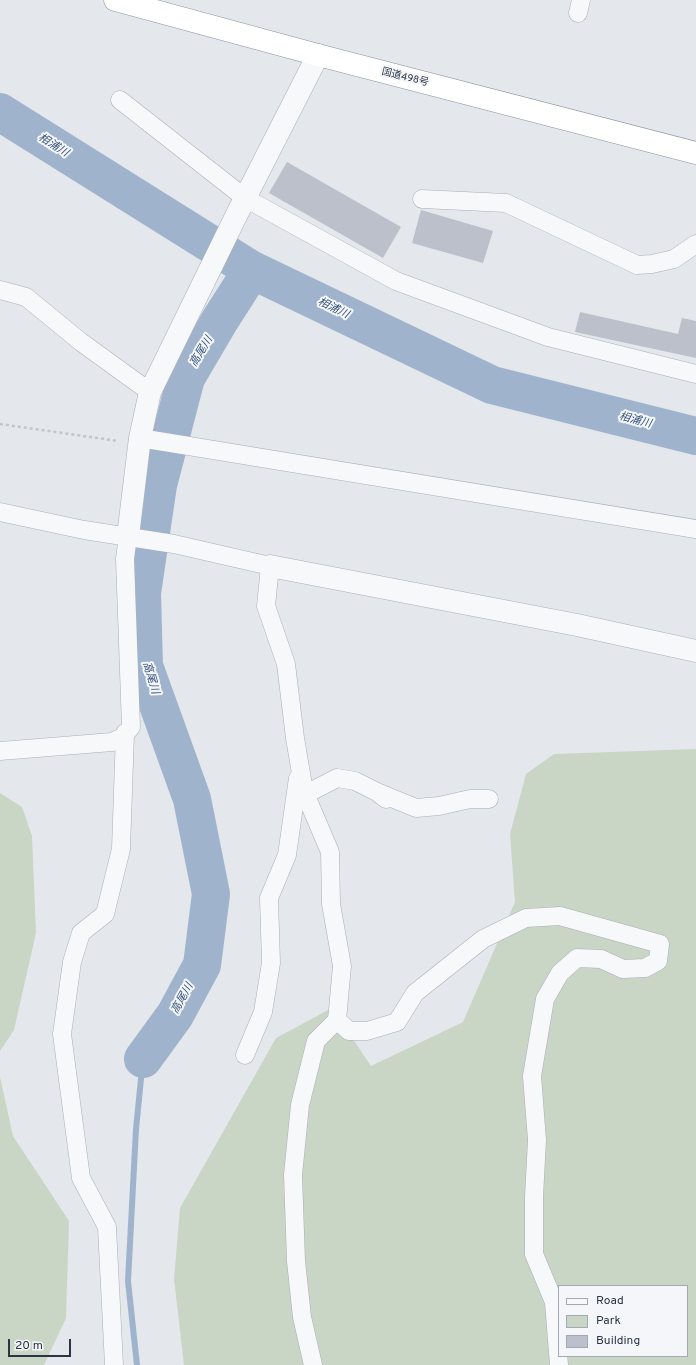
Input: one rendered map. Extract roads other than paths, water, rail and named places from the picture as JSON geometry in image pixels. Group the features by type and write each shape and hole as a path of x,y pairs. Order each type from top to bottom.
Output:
{"highway":[{"name":"国道498号","path":"115,0 318,56 696,153"}],"street":[{"path":"0,751 112,742 131,727 125,559 137,538 150,392 166,356 241,205 318,56"},
{"path":"120,100 241,205 396,281 548,337 696,374"},
{"path":"422,199 506,203 637,265 652,264 674,258 696,244"},
{"path":"0,290 26,298 81,342 150,392"},
{"path":"145,440 182,444 696,530"},
{"path":"0,512 84,530 174,544 270,566 577,625 696,651"},
{"path":"270,566 266,606 286,664 295,738 306,794 330,852 331,904 342,966 337,1020 316,1041 300,1105 293,1175 296,1261 302,1317 313,1365"},
{"path":"114,1365 107,1227 80,1178 62,1034 72,962 81,933 106,914 121,849 125,733"},
{"path":"244,1055 263,1012 271,963 269,898 287,855 300,765"},
{"path":"306,794 337,778 355,781 416,808 439,806 470,799 489,799"},
{"path":"377,792 406,814"},
{"path":"337,1020 349,1031 366,1031 397,1022 415,993 483,939 526,918 560,916 660,944 658,961 646,968 623,969 601,959 577,958 560,973 545,999 532,1076 537,1140 534,1197 534,1254 554,1302 558,1352"}],"waterway":[{"name":"相浦川","path":"0,112 252,270 492,385 696,436"},
{"name":"高尾川","path":"143,1059 175,1015 202,965 211,894 192,799 144,666 142,593 158,485 186,378 220,320 252,270"},
{"path":"137,1365 128,1281 136,1129 143,1059"}]}
